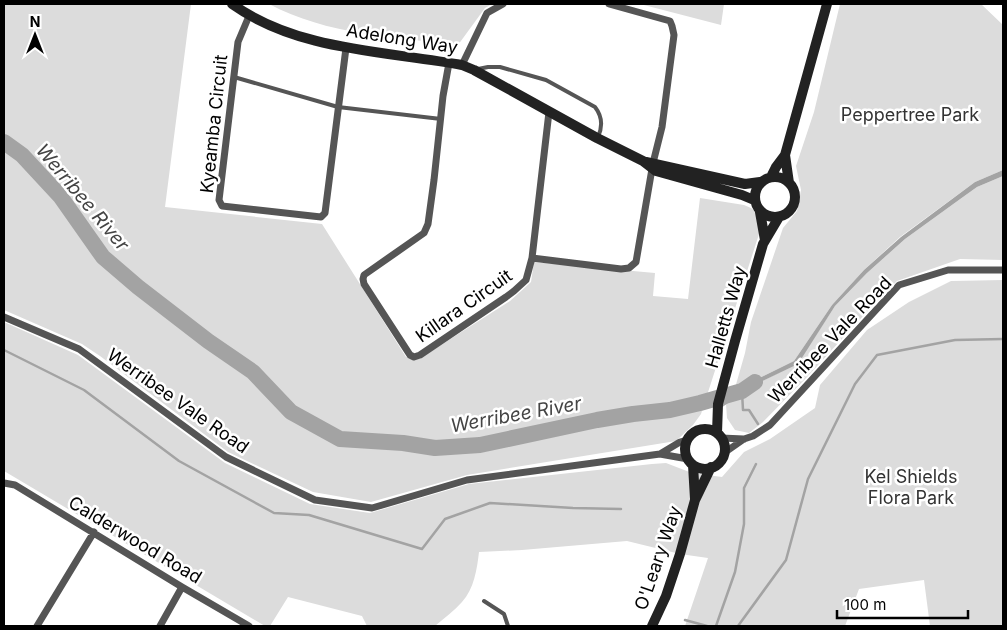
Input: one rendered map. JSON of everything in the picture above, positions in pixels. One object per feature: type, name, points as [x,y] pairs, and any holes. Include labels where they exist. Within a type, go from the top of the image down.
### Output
[{"type":"street","name":"Adelong Way","points":[[232,4],[249,16],[309,39],[346,48],[462,65],[597,138],[650,164],[746,184],[760,182]]},
{"type":"street","points":[[462,65],[488,13],[503,4]]},
{"type":"street","points":[[532,258],[621,269],[629,268],[636,262],[650,164],[662,127],[674,35],[670,21],[609,4]]},
{"type":"street","points":[[772,177],[776,167],[785,155],[827,4]]},
{"type":"street","name":"Kyeamba Circuit","points":[[249,16],[238,42],[219,200],[222,206],[321,218],[325,213],[346,48]]},
{"type":"street","name":"Killara Circuit","points":[[449,63],[428,224],[424,233],[364,275],[363,278],[364,284],[410,355],[414,357],[420,355],[506,297],[526,280],[532,258],[549,112]]},
{"type":"street","points":[[785,155],[789,183]]},
{"type":"street","name":"Adelong Way","points":[[650,164],[656,171],[754,200]]},
{"type":"street","points":[[760,212],[772,217],[779,217],[790,211],[795,200],[795,194],[789,183],[784,179],[772,177],[760,182],[756,188],[754,200],[760,212],[765,240]]},
{"type":"street","points":[[765,240],[779,217]]},
{"type":"street","name":"Halletts Way","points":[[700,430],[718,404],[765,240]]},
{"type":"street","name":"Werribee Vale Road","points":[[719,436],[744,438],[753,436],[770,425],[899,285],[948,270],[1003,270]]},
{"type":"street","name":"Werribee Vale Road","points":[[4,317],[79,349],[226,457],[315,500],[372,508],[468,480],[660,454],[687,440]]},
{"type":"street","name":"Halletts Way","points":[[718,404],[719,436]]},
{"type":"street","points":[[706,429],[719,436],[724,448],[724,453],[719,462],[711,467],[699,467],[691,462],[686,453],[685,446],[687,440],[694,432],[700,430],[706,429]]},
{"type":"street","name":"Werribee Vale Road","points":[[724,453],[744,438]]},
{"type":"street","name":"Werribee Vale Road","points":[[660,454],[691,462]]},
{"type":"street","name":"O'Leary Way","points":[[691,462],[695,500]]},
{"type":"street","name":"O'Leary Way","points":[[652,626],[669,587],[695,500],[711,467]]},
{"type":"street","name":"Calderwood Road","points":[[4,483],[15,485],[249,626]]},
{"type":"street","points":[[37,626],[94,532]]},
{"type":"street","points":[[160,626],[182,587]]},
{"type":"lane","points":[[474,70],[500,67],[546,80],[595,107],[601,121],[601,129],[597,138]]},
{"type":"lane","points":[[234,77],[338,107],[441,119]]},
{"type":"lane","points":[[484,601],[504,614],[508,626]]},
{"type":"green space","points":[[4,4],[191,4],[165,207],[322,224],[406,357],[419,359],[510,301],[531,282],[534,262],[655,273],[653,296],[688,299],[700,198],[744,205],[751,208],[759,214],[760,231],[701,414],[693,425],[676,441],[467,475],[371,502],[313,492],[228,452],[82,344],[4,310]]},
{"type":"green space","points":[[269,4],[492,4],[485,8],[458,45],[386,37],[338,28],[291,14]]},
{"type":"green space","points":[[640,4],[724,4],[721,25]]},
{"type":"green space","name":"Peppertree Park","points":[[840,4],[981,4],[1003,25],[1003,170],[975,182],[900,237],[864,270],[832,305],[794,361],[751,382],[733,395],[745,353],[751,322],[783,228],[797,211],[801,190],[796,166],[814,112]]},
{"type":"green space","points":[[1003,176],[1003,260],[960,259],[897,281],[763,422],[749,433],[735,430],[727,418],[726,404],[752,386],[797,364],[835,306],[867,273],[905,239],[977,187]]},
{"type":"green space","name":"Kel Shields Flora Park","points":[[1003,280],[1003,626],[930,626],[924,580],[859,589],[845,626],[685,626],[708,558],[680,554],[627,541],[479,552],[474,578],[466,597],[435,626],[367,626],[362,616],[288,597],[270,626],[265,626],[4,471],[4,322],[78,355],[225,463],[310,504],[370,513],[469,484],[652,464],[666,463],[692,473],[722,477],[744,452],[770,439],[815,408],[820,385],[867,330],[909,302],[951,281]]},
{"type":"shaded area","points":[[1003,170],[1003,176],[977,187],[905,239],[867,273],[835,306],[798,364],[752,386],[721,408],[720,404],[751,382],[794,361],[832,305],[864,270],[901,237],[975,182]]},
{"type":"waterway","name":"Werribee River","points":[[4,142],[22,155],[60,196],[103,257],[138,287],[208,341],[253,372],[291,412],[340,439],[403,443],[435,448],[480,445],[597,420],[670,410],[742,391],[755,382]]},
{"type":"waterway","points":[[738,626],[786,560],[808,479],[855,384],[877,355],[955,340],[1003,339]]},
{"type":"waterway","points":[[4,350],[84,390],[179,461],[274,513],[309,515],[422,549],[445,519],[490,503],[621,509]]},
{"type":"waterway","points":[[742,392],[743,410],[749,410],[758,424]]},
{"type":"waterway","points":[[716,626],[735,572],[744,524],[744,488],[756,464]]},
{"type":"waterway","points":[[685,620],[707,626]]}]
